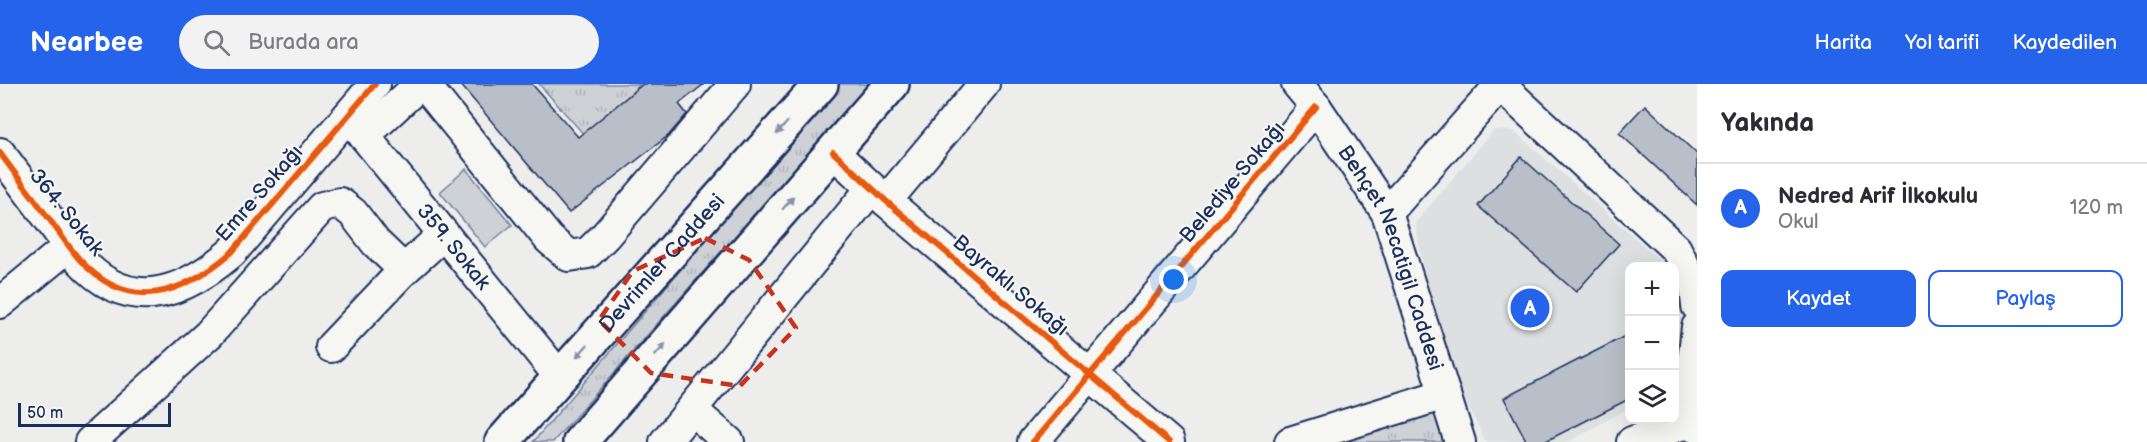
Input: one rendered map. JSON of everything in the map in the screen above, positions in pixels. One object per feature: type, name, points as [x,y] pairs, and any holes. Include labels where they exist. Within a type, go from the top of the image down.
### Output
[{"type":"main road","name":"Devrimler Caddesi","points":[[502,442],[821,84]]},
{"type":"main road","points":[[580,442],[892,84]]},
{"type":"street","name":"Emre Sokağı","points":[[147,294],[167,292],[188,284],[211,270],[232,252],[356,126],[375,84]]},
{"type":"street","points":[[356,126],[422,84],[549,239],[569,256],[588,253],[605,236],[735,84]]},
{"type":"street","points":[[665,442],[879,195],[984,84]]},
{"type":"street","name":"Behçet Necatigil Caddesi","points":[[1297,84],[1316,107],[1387,213],[1460,442]]},
{"type":"street","points":[[1387,213],[1501,84],[1676,249],[1695,287],[1697,306]]},
{"type":"street","name":"Belediye Sokağı","points":[[1033,442],[1316,107]]},
{"type":"street","name":"359. Sokak","points":[[356,126],[559,376]]},
{"type":"street","name":"Bayraklı Sokağı","points":[[833,152],[879,195],[1169,442]]},
{"type":"street","name":"364. Sokak","points":[[0,153],[80,260],[103,280],[129,292],[147,294]]},
{"type":"street","points":[[90,442],[209,334],[322,207],[340,203],[353,213],[376,243],[404,270]]},
{"type":"street","points":[[332,347],[404,270],[444,234]]},
{"type":"street","points":[[0,303],[69,246]]},
{"type":"street","points":[[1632,442],[1691,425],[1697,327]]},
{"type":"street","points":[[1290,442],[1445,394]]},
{"type":"street","points":[[692,410],[729,442]]},
{"type":"highlighted area","points":[[705,238],[749,260],[796,328],[740,386],[651,373],[599,320],[633,271]]},
{"type":"shaded area","points":[[1494,130],[1514,131],[1662,262],[1625,262],[1625,410],[1568,442],[1486,442],[1439,350],[1415,223]]},
{"type":"green space","points":[[539,84],[640,84],[587,138]]},
{"type":"green space","points":[[840,84],[869,84],[553,442],[533,442]]},
{"type":"green space","points":[[466,169],[512,225],[485,247],[440,192]]},
{"type":"green space","points":[[1436,412],[1446,442],[1334,442]]},
{"type":"building","points":[[460,84],[532,84],[578,137],[643,84],[704,84],[679,104],[687,114],[669,135],[569,213]]},
{"type":"building","points":[[1645,105],[1697,154],[1697,205],[1619,133]]},
{"type":"building","points":[[1521,157],[1619,244],[1576,292],[1478,206]]},
{"type":"building","points":[[1625,336],[1625,401],[1544,442],[1527,442],[1504,398]]},
{"type":"cycle path","points":[[0,153],[73,252],[99,277],[118,288],[137,293],[156,292],[195,279],[232,252],[375,84]]},
{"type":"cycle path","points":[[1033,442],[1316,107]]},
{"type":"cycle path","points":[[833,152],[886,201],[1169,442]]},
{"type":"place","name":"Nedred Arif İlkokulu","points":[[1530,308]]}]
